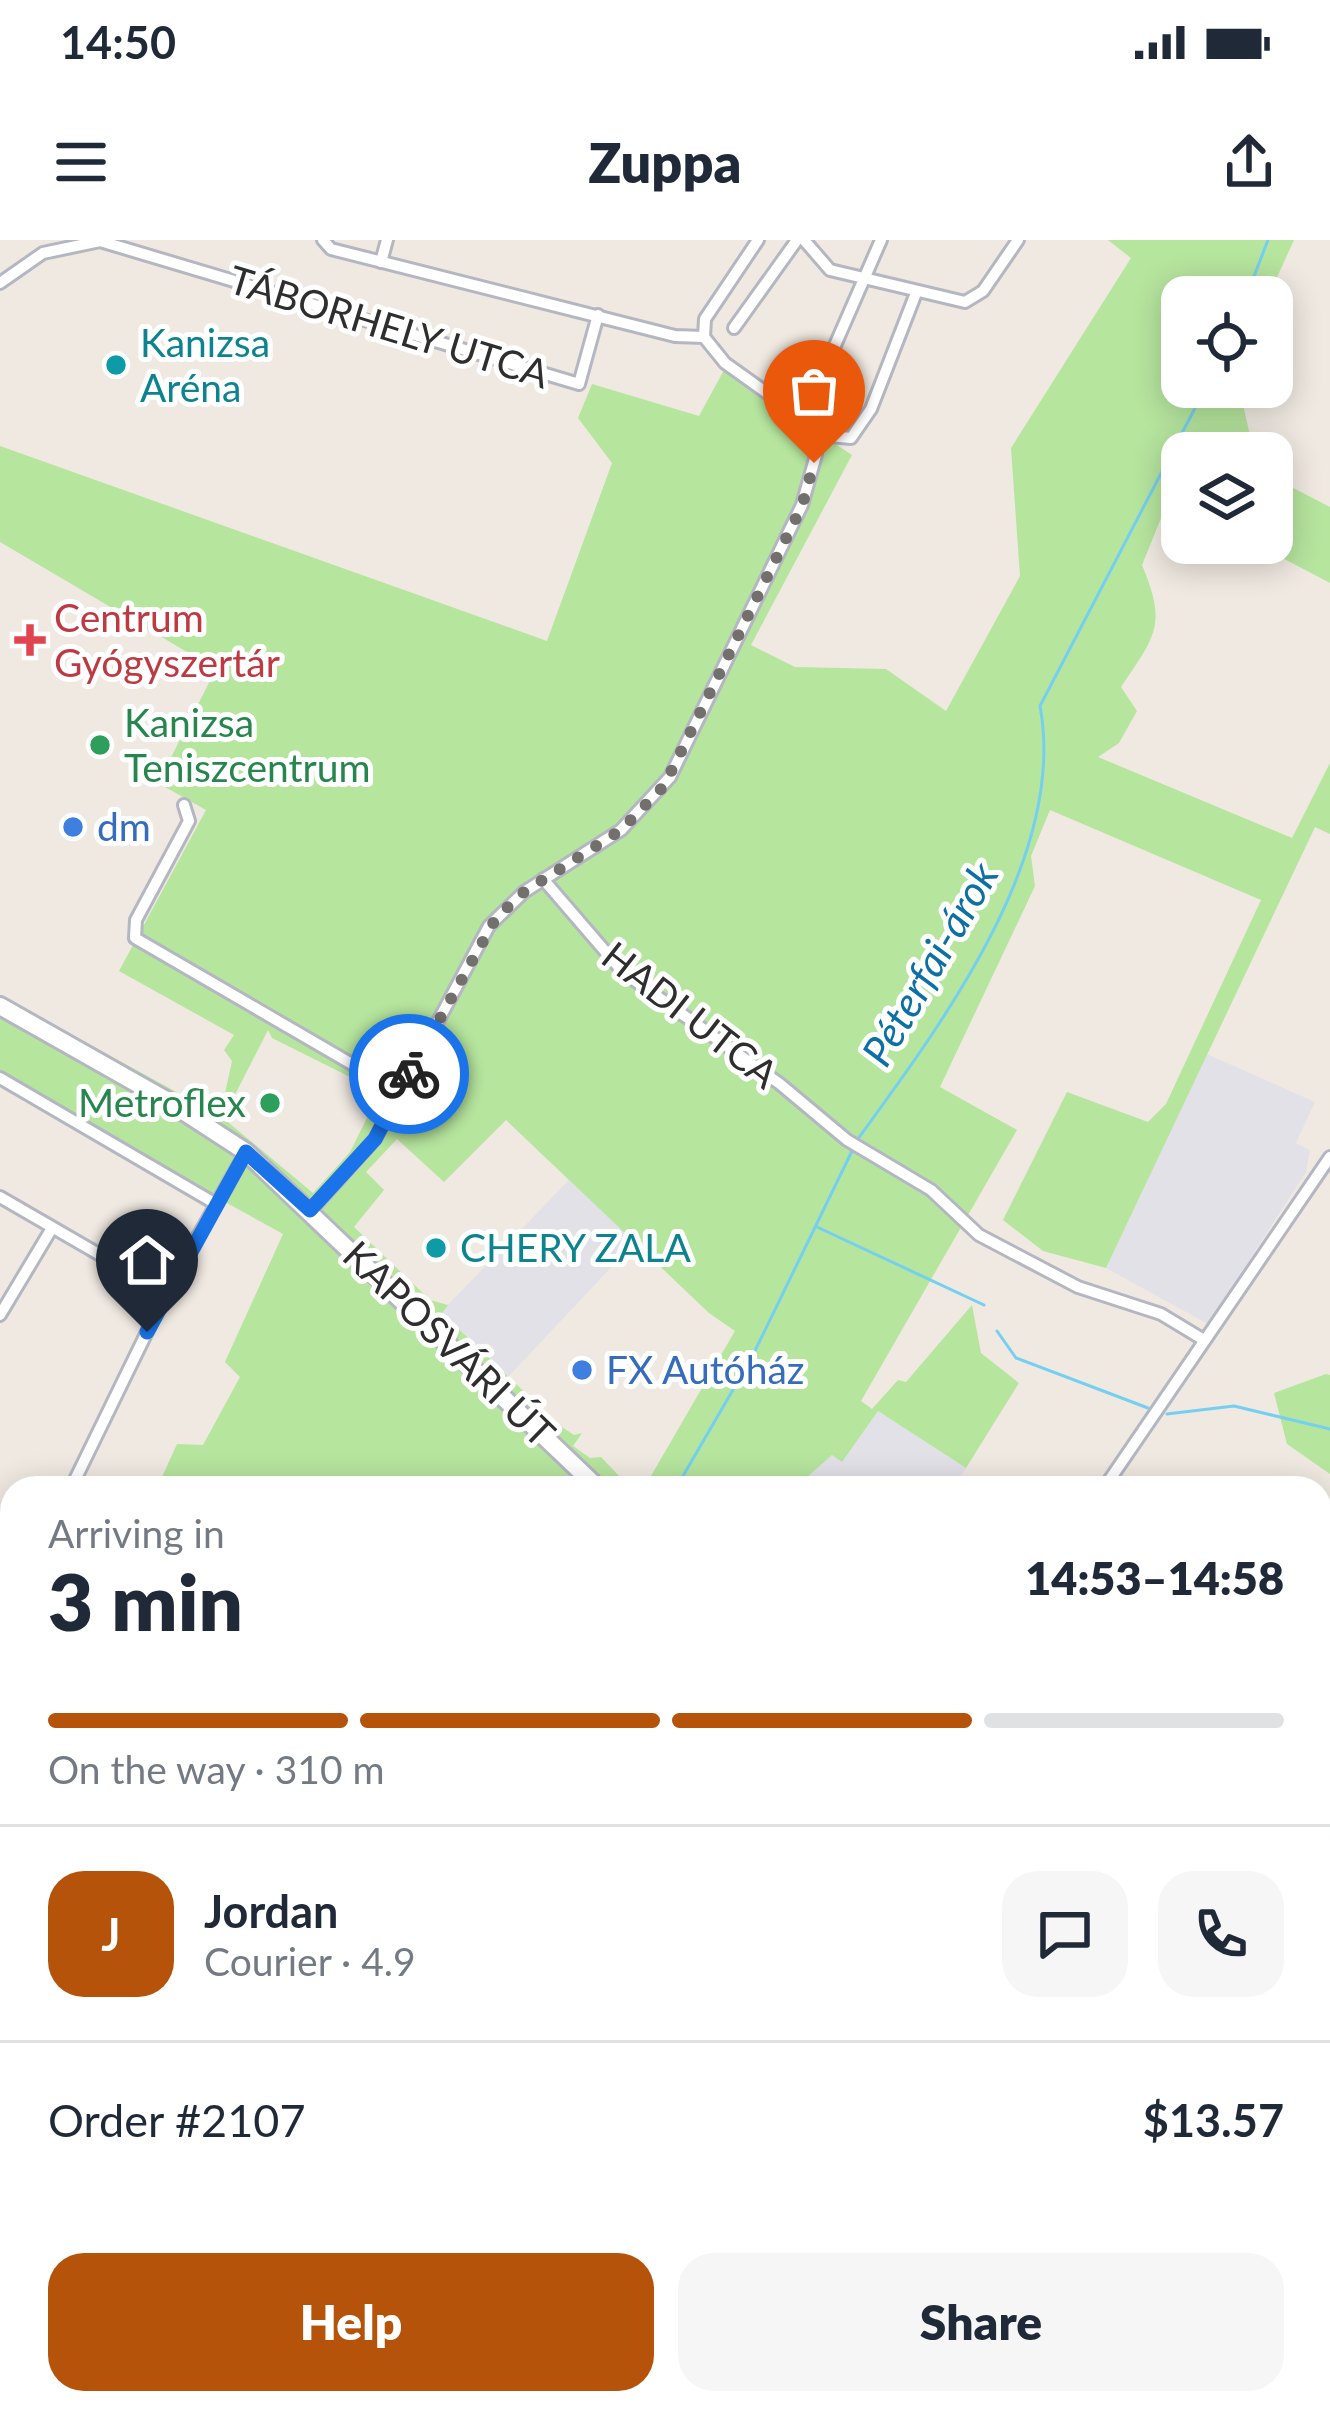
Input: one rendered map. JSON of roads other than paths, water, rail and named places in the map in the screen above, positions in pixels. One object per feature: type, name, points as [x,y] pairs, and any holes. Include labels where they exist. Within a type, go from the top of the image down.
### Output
[{"type":"main road","name":"KAPOSVÁRI ÚT","points":[[0,1006],[166,1100],[246,1152],[586,1476]]},
{"type":"street","points":[[323,240],[331,249],[381,262],[675,336],[704,337]]},
{"type":"street","points":[[381,262],[387,240]]},
{"type":"street","points":[[758,240],[705,319],[704,337],[725,363],[836,438],[859,432],[916,293]]},
{"type":"street","points":[[734,328],[801,240],[827,268],[916,293],[974,299],[1018,240]]},
{"type":"street","points":[[812,398],[881,240]]},
{"type":"street","name":"TÁBORHELY UTCA","points":[[0,283],[37,256],[74,243],[100,241],[579,384],[598,315]]},
{"type":"street","points":[[310,1210],[367,1150],[481,938],[514,899],[621,830],[670,777],[802,506],[812,476],[816,428]]},
{"type":"street","points":[[184,805],[189,821],[136,920],[135,938],[400,1092]]},
{"type":"street","name":"HADI UTCA","points":[[543,879],[616,966],[780,1084],[861,1150],[931,1190],[1000,1248],[1078,1287],[1161,1314],[1204,1340]]},
{"type":"street","points":[[0,1078],[216,1204]]},
{"type":"street","points":[[77,1476],[166,1293],[246,1152]]},
{"type":"street","points":[[1112,1476],[1330,1157]]},
{"type":"street","points":[[0,1197],[166,1293]]},
{"type":"street","points":[[0,1316],[52,1228]]},
{"type":"waterway","name":"Péterfai-árok","points":[[1254,276],[1268,240]]},
{"type":"waterway","name":"Péterfai-árok","points":[[857,1140],[959,992],[1017,879],[1035,821],[1044,763],[1040,706],[1195,408]]},
{"type":"waterway","name":"Péterfai-árok","points":[[683,1476],[752,1357],[853,1149]]},
{"type":"waterway","points":[[817,1227],[984,1305]]},
{"type":"waterway","points":[[997,1331],[1016,1358],[1148,1408]]},
{"type":"waterway","points":[[1167,1414],[1234,1406],[1330,1429]]},
{"type":"place","name":"Kanizsa Aréna","points":[[116,365]]},
{"type":"place","name":"Centrum Gyógyszertár","points":[[30,640]]},
{"type":"place","name":"Kanizsa Teniszcentrum","points":[[100,745]]},
{"type":"place","name":"dm","points":[[73,827]]},
{"type":"place","name":"Metroflex","points":[[270,1103]]},
{"type":"place","name":"CHERY ZALA","points":[[436,1248]]},
{"type":"place","name":"FX Autóház","points":[[582,1370]]}]
